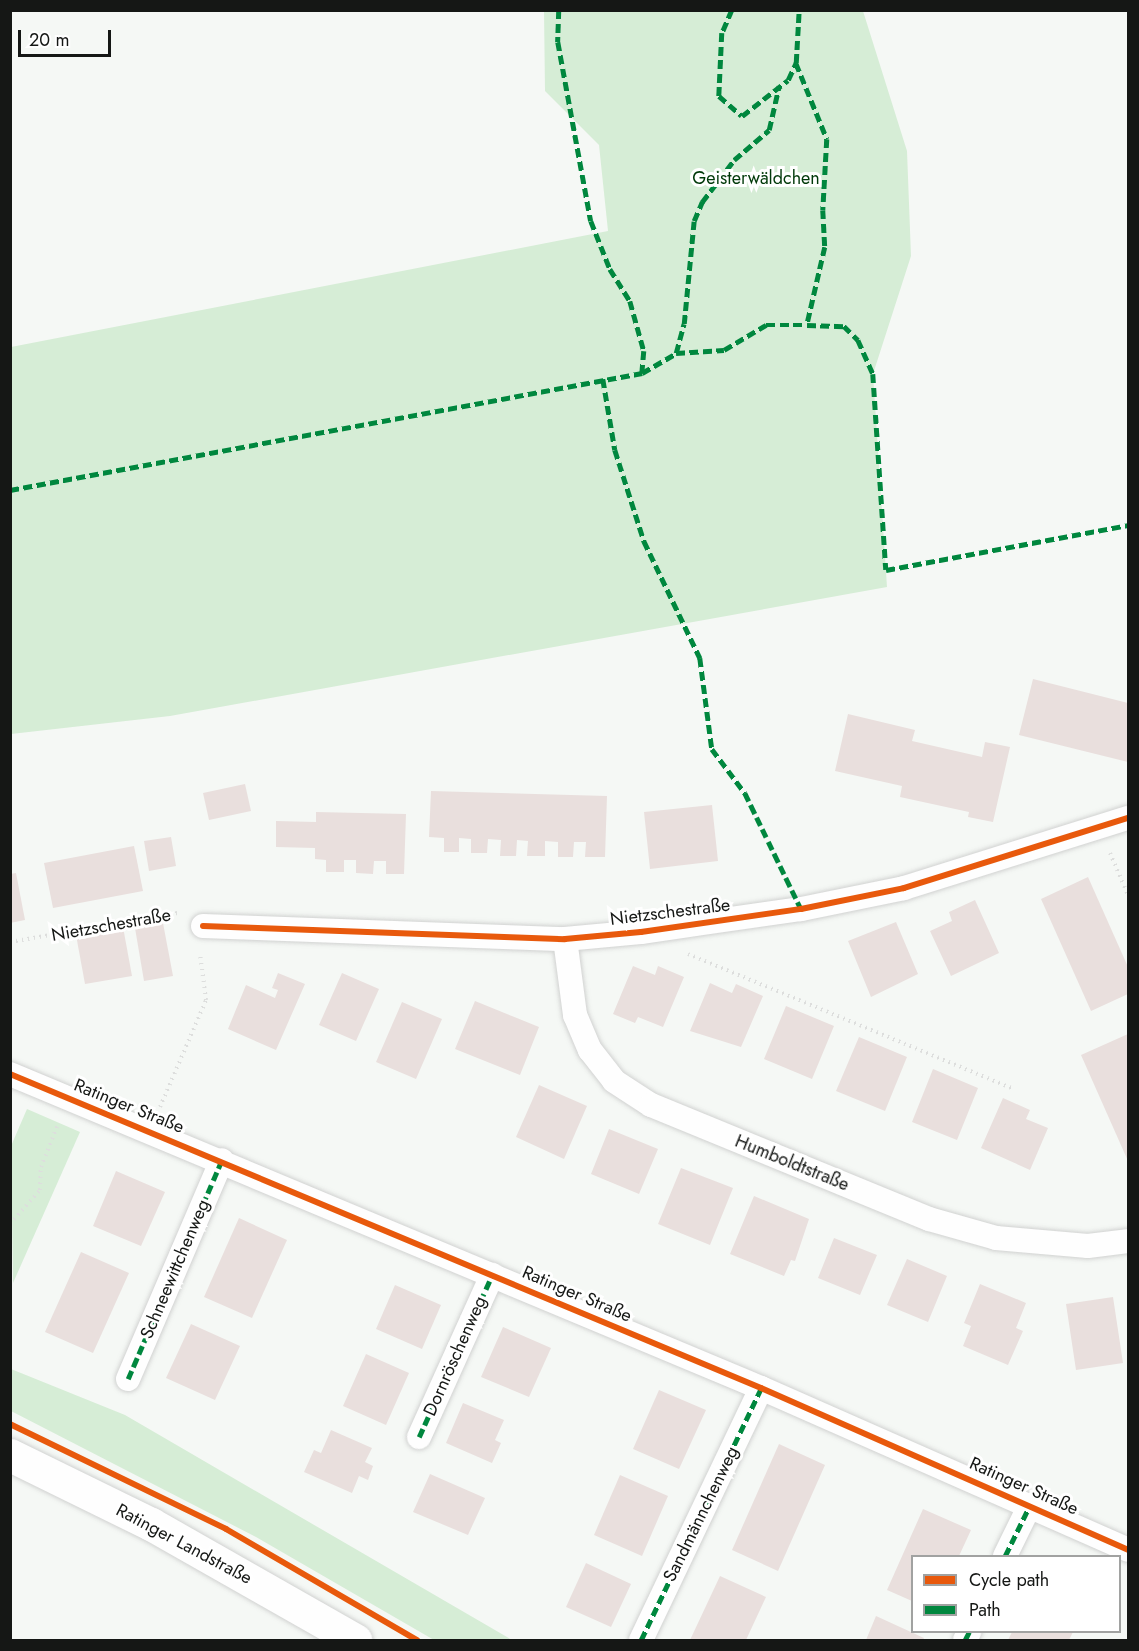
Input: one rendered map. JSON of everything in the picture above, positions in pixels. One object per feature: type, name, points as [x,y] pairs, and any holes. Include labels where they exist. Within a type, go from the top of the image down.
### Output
[{"type":"main road","name":"Ratinger Landstraße","points":[[10,1455],[151,1524],[355,1641]]},
{"type":"street","name":"Nietzschestraße","points":[[203,926],[565,939],[641,932],[801,909],[904,888],[1128,818]]},
{"type":"street","name":"Humboldtstraße","points":[[565,939],[575,1015],[590,1050],[614,1081],[651,1105],[929,1219],[996,1238],[1088,1246],[1128,1241]]},
{"type":"street","name":"Ratinger Straße","points":[[10,1074],[222,1160],[761,1388],[1128,1550]]},
{"type":"street","name":"Schneewittchenweg","points":[[128,1379],[222,1160]]},
{"type":"street","name":"Dornröschenweg","points":[[419,1437],[492,1275]]},
{"type":"street","name":"Sandmännchenweg","points":[[641,1641],[761,1388]]},
{"type":"street","points":[[1006,1555],[1030,1505]]},
{"type":"path","points":[[1099,828],[1128,895]]},
{"type":"path","points":[[150,1131],[206,1000],[199,960],[203,926]]},
{"type":"path","points":[[10,1224],[40,1190],[45,1157],[69,1099]]},
{"type":"green space","name":"Geisterwäldchen","points":[[544,11],[863,11],[907,151],[911,256],[873,374],[887,587],[170,716],[11,734],[11,347],[608,231],[599,145],[545,91]]},
{"type":"green space","points":[[27,1109],[80,1132],[13,1283],[11,1146]]},
{"type":"green space","points":[[11,1369],[125,1415],[512,1640],[434,1640],[256,1537],[11,1411]]},
{"type":"building","points":[[1033,679],[1128,703],[1128,762],[1019,735]]},
{"type":"building","points":[[848,714],[915,730],[912,741],[982,757],[985,742],[1010,747],[993,822],[968,817],[969,812],[900,797],[902,786],[835,771]]},
{"type":"building","points":[[245,784],[251,811],[209,820],[203,793]]},
{"type":"building","points":[[431,791],[607,796],[605,857],[585,857],[586,842],[574,842],[573,857],[558,857],[558,842],[545,841],[545,856],[527,856],[528,841],[517,840],[516,856],[500,856],[501,840],[488,839],[487,853],[471,853],[471,839],[459,838],[459,852],[444,852],[444,838],[429,837]]},
{"type":"building","points":[[712,805],[718,861],[650,869],[644,812]]},
{"type":"building","points":[[316,812],[406,814],[404,874],[386,874],[386,861],[374,861],[373,874],[356,873],[356,860],[344,860],[344,872],[326,872],[326,860],[315,859],[315,848],[276,847],[276,821],[316,822]]},
{"type":"building","points":[[171,837],[176,866],[149,871],[144,841]]},
{"type":"building","points":[[134,846],[143,891],[53,908],[44,863]]},
{"type":"building","points":[[16,873],[25,920],[10,923],[10,874]]},
{"type":"building","points":[[1088,877],[1128,967],[1128,994],[1091,1011],[1041,899]]},
{"type":"building","points":[[975,900],[999,953],[951,976],[930,931],[952,921],[949,912]]},
{"type":"building","points":[[896,922],[918,974],[871,997],[848,941]]},
{"type":"building","points":[[163,923],[173,976],[144,981],[135,928]]},
{"type":"building","points":[[123,927],[132,976],[85,984],[76,935]]},
{"type":"building","points":[[633,966],[655,975],[658,966],[684,977],[663,1027],[638,1017],[635,1023],[613,1014]]},
{"type":"building","points":[[278,973],[305,984],[276,1050],[228,1029],[246,985],[275,998],[278,990],[272,988]]},
{"type":"building","points":[[342,973],[379,989],[356,1041],[319,1025]]},
{"type":"building","points":[[710,983],[732,993],[736,984],[763,996],[741,1047],[690,1031]]},
{"type":"building","points":[[475,1001],[539,1027],[520,1075],[455,1049]]},
{"type":"building","points":[[402,1002],[442,1019],[416,1079],[376,1062]]},
{"type":"building","points":[[786,1006],[834,1026],[812,1079],[764,1059]]},
{"type":"building","points":[[1128,1034],[1128,1161],[1081,1055]]},
{"type":"building","points":[[859,1037],[907,1057],[885,1111],[836,1091]]},
{"type":"building","points":[[933,1069],[978,1088],[957,1140],[912,1122]]},
{"type":"building","points":[[539,1085],[587,1106],[564,1159],[516,1137]]},
{"type":"building","points":[[1003,1098],[1030,1110],[1026,1119],[1048,1128],[1030,1170],[981,1148]]},
{"type":"building","points":[[609,1129],[658,1149],[639,1194],[591,1174]]},
{"type":"building","points":[[681,1168],[733,1188],[710,1245],[658,1224]]},
{"type":"building","points":[[116,1171],[165,1192],[141,1246],[93,1226]]},
{"type":"building","points":[[754,1196],[809,1219],[795,1261],[791,1260],[784,1276],[730,1254]]},
{"type":"building","points":[[239,1218],[287,1240],[252,1318],[204,1297]]},
{"type":"building","points":[[834,1238],[877,1255],[860,1295],[818,1278]]},
{"type":"building","points":[[81,1252],[129,1273],[93,1353],[45,1332]]},
{"type":"building","points":[[907,1259],[947,1276],[928,1322],[887,1305]]},
{"type":"building","points":[[980,1284],[1026,1303],[1016,1328],[1023,1331],[1008,1365],[963,1346],[971,1326],[964,1323]]},
{"type":"building","points":[[395,1285],[441,1305],[422,1349],[376,1329]]},
{"type":"building","points":[[1113,1297],[1123,1363],[1076,1370],[1066,1304]]},
{"type":"building","points":[[191,1324],[240,1346],[215,1400],[166,1378]]},
{"type":"building","points":[[503,1327],[551,1348],[529,1397],[481,1377]]},
{"type":"building","points":[[366,1354],[409,1373],[386,1425],[343,1406]]},
{"type":"building","points":[[659,1390],[706,1410],[679,1469],[633,1449]]},
{"type":"building","points":[[463,1403],[504,1420],[495,1440],[501,1443],[492,1463],[446,1443]]},
{"type":"building","points":[[331,1430],[372,1448],[365,1462],[373,1466],[368,1480],[359,1476],[352,1493],[304,1472],[314,1450],[321,1453]]},
{"type":"building","points":[[779,1444],[825,1465],[778,1571],[732,1550]]},
{"type":"building","points":[[430,1474],[485,1498],[468,1535],[413,1512]]},
{"type":"building","points":[[620,1475],[668,1496],[642,1556],[594,1535]]},
{"type":"building","points":[[923,1509],[971,1530],[959,1555],[911,1555],[911,1601],[887,1590]]},
{"type":"building","points":[[586,1563],[631,1584],[611,1627],[566,1607]]},
{"type":"building","points":[[720,1576],[766,1597],[746,1640],[690,1640]]},
{"type":"building","points":[[876,1616],[924,1638],[923,1640],[866,1640]]},
{"type":"building","points":[[1012,1633],[1072,1633],[1069,1640],[1008,1640]]},
{"type":"marked path","points":[[559,10],[558,42],[591,221],[610,269],[630,301],[644,351],[642,373]]},
{"type":"marked path","points":[[732,10],[722,33],[719,96],[742,116],[788,80],[796,63],[827,139],[823,210],[825,247],[807,325],[844,326],[858,340],[873,374],[886,570],[1128,525]]},
{"type":"marked path","points":[[796,63],[799,10]]},
{"type":"marked path","points":[[676,353],[684,324],[694,221],[702,202],[734,160],[769,130],[779,86]]},
{"type":"marked path","points":[[10,490],[642,373],[676,353],[724,350],[766,325],[807,325]]},
{"type":"marked path","points":[[603,379],[615,450],[644,541],[700,658],[712,749],[745,793],[801,909]]},
{"type":"marked path","points":[[128,1379],[222,1160]]},
{"type":"marked path","points":[[419,1437],[492,1275]]},
{"type":"marked path","points":[[641,1640],[761,1388]]},
{"type":"marked path","points":[[1005,1555],[1030,1505]]},
{"type":"marked path","points":[[965,1640],[968,1633]]},
{"type":"cycle path","points":[[203,926],[565,939],[641,932],[801,909],[904,888],[1128,818]]},
{"type":"cycle path","points":[[10,1074],[761,1388],[1128,1550]]},
{"type":"cycle path","points":[[10,1424],[226,1529],[417,1640]]}]
